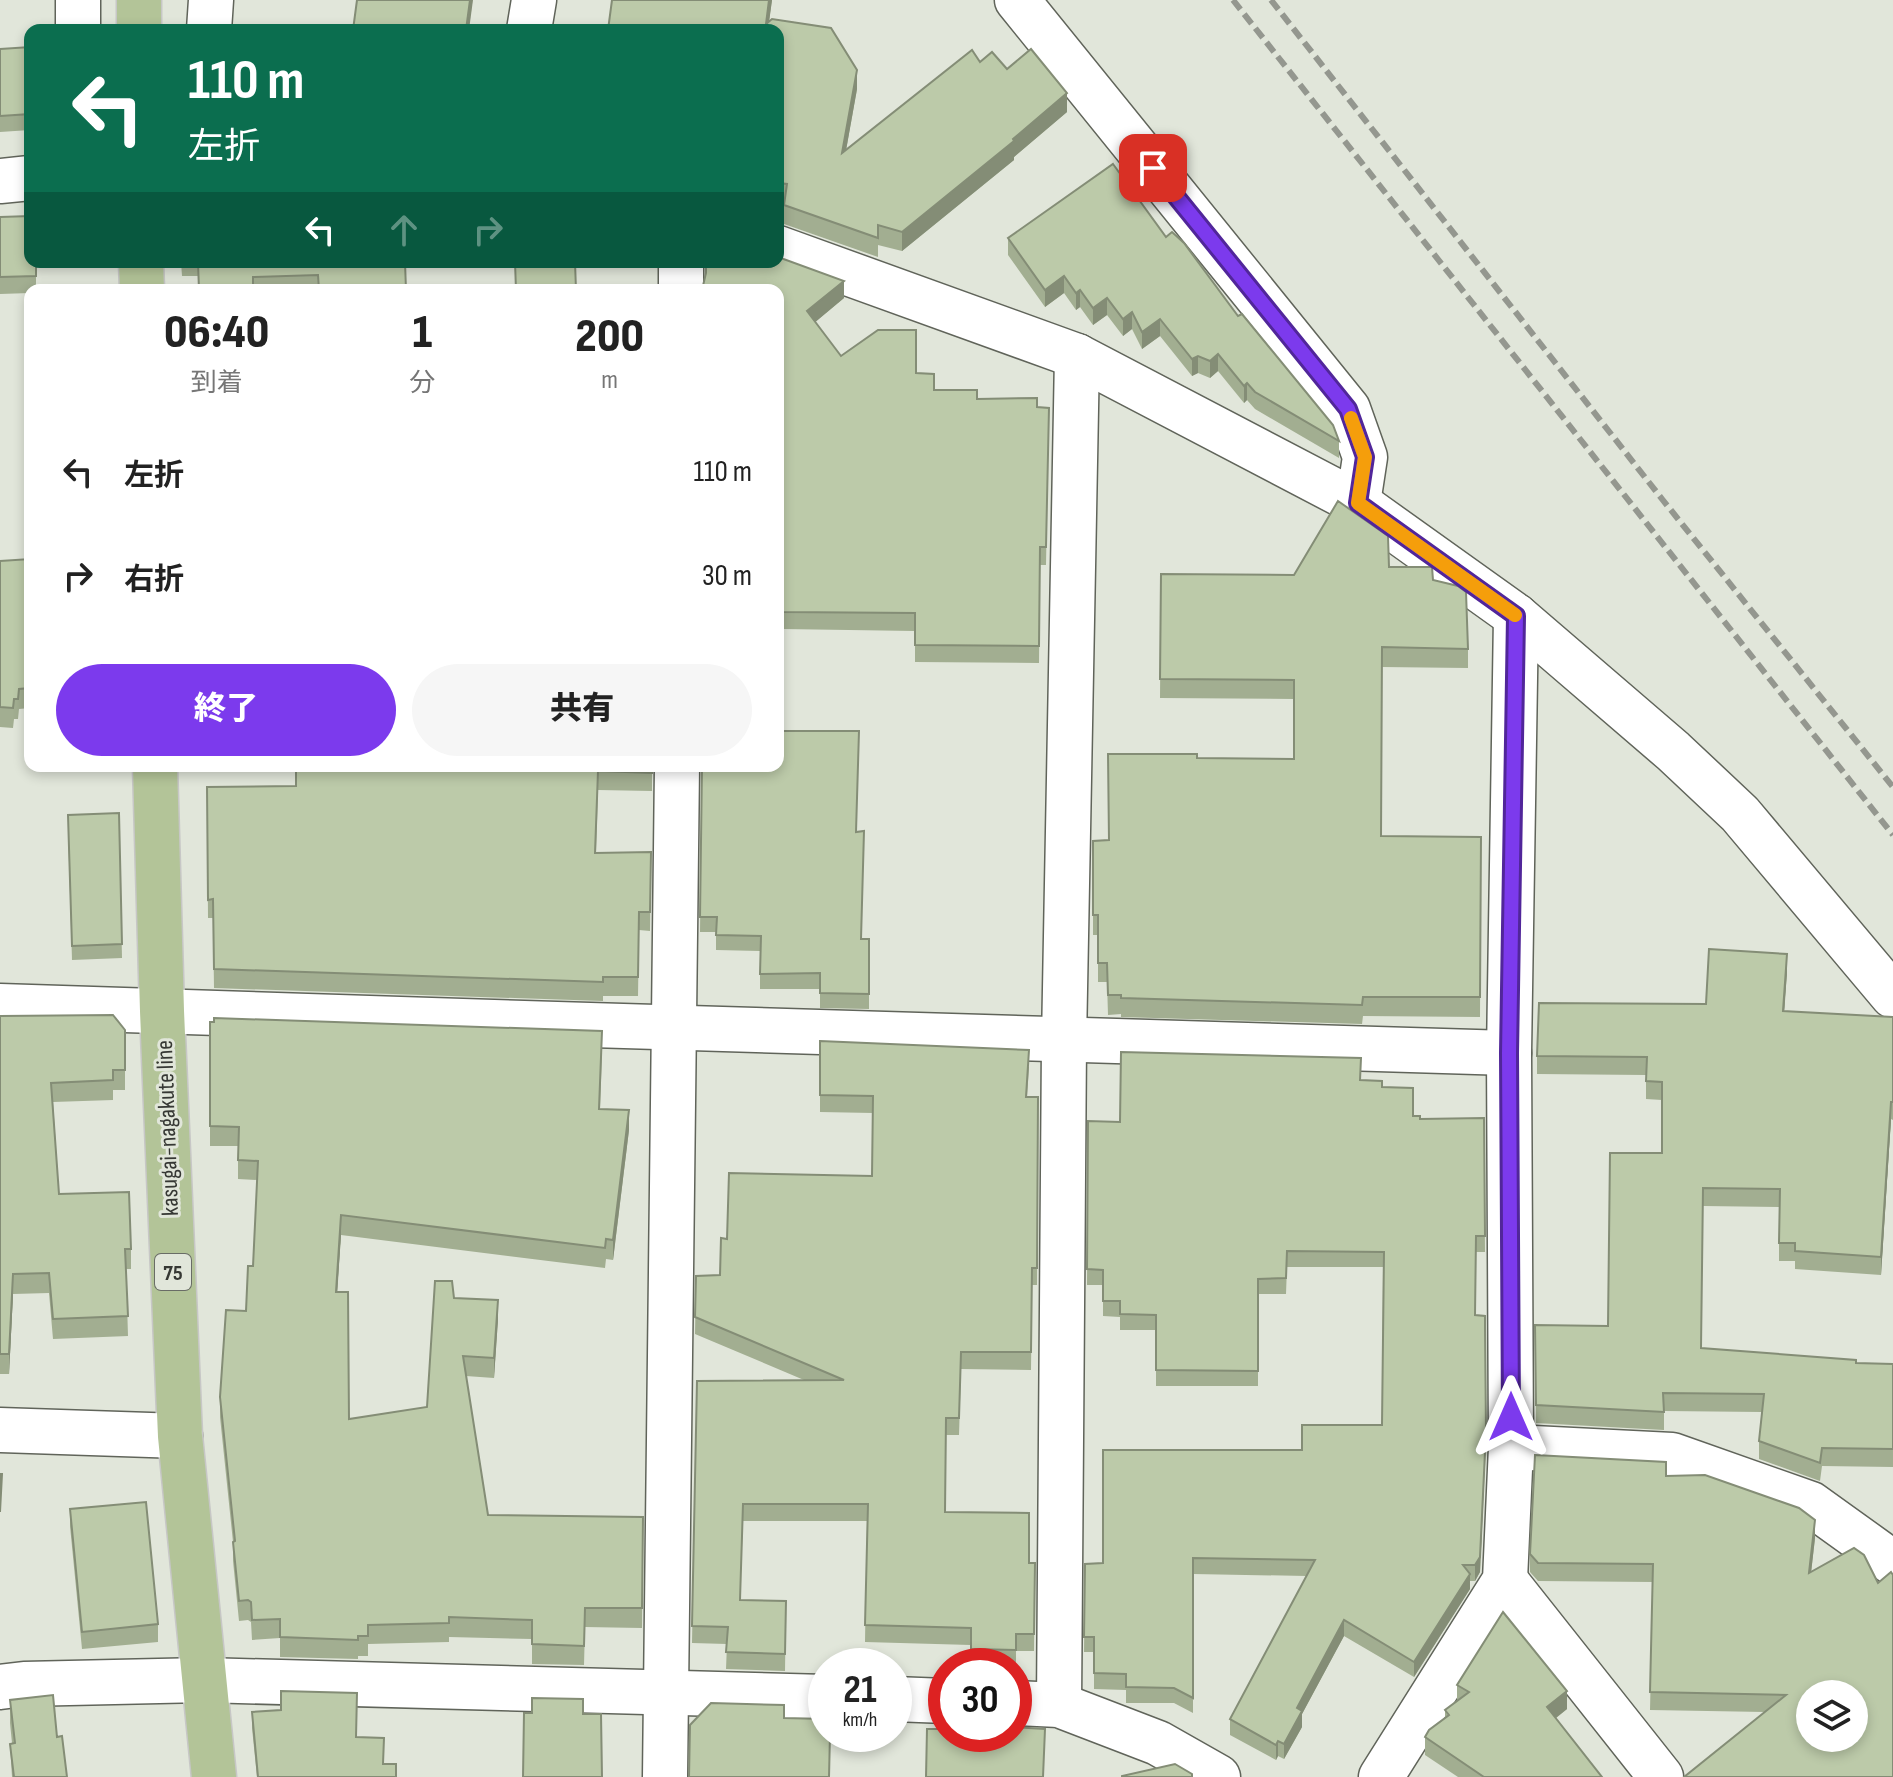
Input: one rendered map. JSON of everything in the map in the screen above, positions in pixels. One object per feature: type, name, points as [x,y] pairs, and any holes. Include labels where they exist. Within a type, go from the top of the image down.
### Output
[{"type":"main road","points":[[139,0],[139,24]]},
{"type":"main road","name":"kasugai-nagakute line","points":[[155,772],[180,1436],[214,1777]]},
{"type":"street","points":[[78,0],[78,24]]},
{"type":"street","points":[[209,24],[211,0]]},
{"type":"street","points":[[530,24],[534,0]]},
{"type":"street","points":[[1017,0],[1348,409],[1365,457],[1358,503]]},
{"type":"street","points":[[0,181],[24,179]]},
{"type":"street","points":[[784,250],[1077,356],[1358,503],[1516,616],[1740,814],[1893,996]]},
{"type":"street","points":[[1059,1705],[1064,1042],[1077,356]]},
{"type":"street","points":[[1381,1777],[1505,1580],[1511,1447],[1509,1053],[1516,616]]},
{"type":"street","points":[[665,1777],[677,772]]},
{"type":"street","points":[[0,1006],[1064,1042],[1509,1053]]},
{"type":"street","points":[[0,1430],[180,1436]]},
{"type":"street","points":[[1511,1447],[1672,1455],[1811,1504],[1893,1563]]},
{"type":"street","points":[[1505,1580],[1661,1777]]},
{"type":"street","points":[[0,1687],[204,1680],[808,1696]]},
{"type":"street","points":[[1032,1704],[1059,1705],[1158,1743],[1218,1777]]},
{"type":"building","points":[[357,0],[470,0],[467,24],[354,24]]},
{"type":"building","points":[[612,0],[769,0],[766,24],[609,24]]},
{"type":"building","points":[[772,19],[831,28],[857,70],[842,153],[972,50],[980,62],[992,52],[1007,69],[1031,49],[1067,93],[1014,141],[902,232],[878,225],[878,238],[784,205],[787,184],[784,184],[784,24],[766,24]]},
{"type":"building","points":[[24,47],[24,114],[0,116],[0,49]]},
{"type":"building","points":[[1113,164],[1166,237],[1172,232],[1184,243],[1238,316],[1242,314],[1333,425],[1339,441],[1255,392],[1247,383],[1244,386],[1218,354],[1210,361],[1198,356],[1192,359],[1160,319],[1142,332],[1132,312],[1123,319],[1107,298],[1093,308],[1080,290],[1076,293],[1064,276],[1045,290],[1008,238]]},
{"type":"building","points":[[24,216],[24,268],[36,268],[36,276],[0,277],[0,217]]},
{"type":"building","points":[[784,259],[844,281],[807,311],[841,356],[878,330],[916,330],[916,373],[934,374],[934,390],[977,390],[977,399],[1037,398],[1037,407],[1049,408],[1046,547],[1040,547],[1039,646],[915,645],[915,613],[784,612],[784,284],[703,284],[706,268],[784,268]]},
{"type":"building","points":[[198,268],[405,268],[406,284],[319,284],[318,275],[253,277],[253,284],[199,284]]},
{"type":"building","points":[[515,268],[575,268],[576,284],[516,284]]},
{"type":"building","points":[[1338,501],[1388,536],[1389,567],[1432,567],[1433,580],[1458,586],[1466,592],[1468,649],[1382,647],[1381,836],[1481,837],[1480,997],[1363,997],[1362,1005],[1121,998],[1121,995],[1108,995],[1107,963],[1098,963],[1098,915],[1093,915],[1093,841],[1109,840],[1108,754],[1294,759],[1294,680],[1160,679],[1161,574],[1294,575]]},
{"type":"building","points":[[24,559],[24,689],[19,689],[13,708],[0,707],[0,561]]},
{"type":"building","points":[[784,731],[859,731],[856,832],[864,831],[861,939],[869,939],[869,994],[820,993],[820,973],[760,974],[761,936],[716,935],[717,917],[700,917],[702,772],[784,772]]},
{"type":"building","points":[[296,772],[598,772],[595,853],[651,852],[650,912],[639,912],[638,977],[603,977],[603,982],[214,969],[213,899],[208,900],[207,787],[296,786]]},
{"type":"building","points":[[119,813],[122,944],[72,946],[68,815]]},
{"type":"building","points":[[1709,949],[1787,954],[1783,1011],[1893,1017],[1893,1102],[1881,1257],[1795,1251],[1795,1243],[1779,1243],[1780,1189],[1703,1188],[1701,1348],[1893,1364],[1893,1449],[1822,1448],[1820,1463],[1759,1441],[1764,1394],[1663,1393],[1664,1412],[1536,1405],[1535,1325],[1608,1326],[1610,1153],[1662,1153],[1662,1082],[1646,1081],[1647,1057],[1537,1056],[1539,1003],[1706,1004]]},
{"type":"building","points":[[113,1015],[125,1030],[125,1070],[113,1070],[113,1080],[51,1083],[59,1194],[129,1192],[131,1249],[125,1249],[128,1316],[53,1319],[49,1273],[13,1274],[9,1354],[0,1354],[0,1016]]},
{"type":"building","points":[[214,1018],[602,1031],[599,1109],[629,1110],[613,1240],[606,1239],[605,1248],[341,1215],[336,1292],[348,1292],[349,1419],[427,1407],[435,1281],[452,1281],[454,1298],[498,1300],[494,1358],[463,1356],[488,1515],[643,1517],[642,1608],[585,1608],[584,1646],[532,1644],[532,1620],[449,1617],[449,1623],[368,1625],[368,1636],[358,1636],[358,1640],[280,1637],[280,1619],[252,1620],[251,1602],[239,1601],[220,1397],[226,1310],[246,1311],[248,1266],[253,1266],[258,1161],[238,1160],[239,1127],[210,1126],[210,1022],[214,1022]]},
{"type":"building","points":[[820,1041],[1029,1050],[1026,1097],[1038,1097],[1037,1268],[1032,1268],[1031,1352],[961,1352],[959,1418],[946,1418],[945,1512],[1029,1513],[1029,1563],[1035,1563],[1034,1634],[1016,1634],[1016,1648],[971,1648],[971,1628],[865,1625],[868,1504],[743,1504],[740,1600],[786,1601],[785,1654],[726,1652],[728,1627],[692,1626],[697,1381],[844,1380],[695,1317],[696,1276],[720,1275],[721,1238],[727,1239],[729,1173],[872,1176],[873,1096],[820,1095]]},
{"type":"building","points":[[1121,1052],[1361,1058],[1360,1080],[1382,1081],[1382,1087],[1413,1088],[1413,1116],[1420,1116],[1420,1119],[1484,1118],[1485,1236],[1476,1236],[1475,1315],[1485,1316],[1486,1431],[1480,1557],[1475,1565],[1463,1565],[1470,1574],[1414,1662],[1344,1620],[1297,1708],[1302,1711],[1284,1744],[1278,1741],[1276,1745],[1230,1719],[1315,1560],[1193,1558],[1193,1698],[1174,1688],[1126,1687],[1126,1674],[1094,1673],[1094,1637],[1084,1637],[1085,1564],[1103,1563],[1103,1450],[1302,1450],[1302,1425],[1382,1425],[1384,1252],[1287,1251],[1286,1278],[1258,1279],[1258,1371],[1156,1370],[1156,1315],[1120,1314],[1120,1301],[1103,1301],[1103,1270],[1087,1269],[1088,1121],[1120,1122]]},
{"type":"building","points":[[1535,1455],[1666,1462],[1666,1476],[1705,1475],[1799,1508],[1815,1520],[1809,1573],[1854,1548],[1864,1555],[1878,1583],[1891,1572],[1893,1575],[1893,1777],[1684,1777],[1786,1695],[1650,1692],[1653,1564],[1538,1563],[1530,1554]]},
{"type":"building","points":[[146,1502],[158,1624],[82,1632],[70,1509]]},
{"type":"building","points":[[1503,1612],[1567,1691],[1547,1707],[1602,1777],[1484,1777],[1425,1737],[1429,1730],[1449,1715],[1445,1710],[1469,1692],[1457,1685]]},
{"type":"building","points":[[281,1691],[357,1693],[356,1737],[384,1738],[383,1764],[396,1764],[396,1777],[258,1777],[252,1712],[281,1710]]},
{"type":"building","points":[[53,1695],[57,1737],[62,1736],[67,1777],[14,1777],[10,1744],[15,1743],[10,1700]]},
{"type":"building","points":[[532,1698],[583,1699],[583,1714],[601,1714],[602,1777],[523,1777],[524,1713],[532,1713]]},
{"type":"building","points":[[711,1703],[784,1705],[784,1718],[808,1719],[808,1752],[830,1752],[829,1777],[689,1777],[690,1725]]},
{"type":"building","points":[[1032,1728],[1045,1729],[1043,1777],[926,1777],[927,1729],[928,1752],[1032,1752]]},
{"type":"building","points":[[1175,1764],[1192,1777],[1122,1777],[1122,1776]]},
{"type":"railway","points":[[1233,0],[1893,835]]},
{"type":"railway","points":[[1271,0],[1662,499],[1893,787]]},
{"type":"slow traffic","points":[[1351,418],[1365,457],[1358,503],[1515,615]]},
{"type":"route","points":[[1153,168],[1348,409],[1365,457],[1358,503],[1516,616],[1509,1053],[1511,1417]]}]
